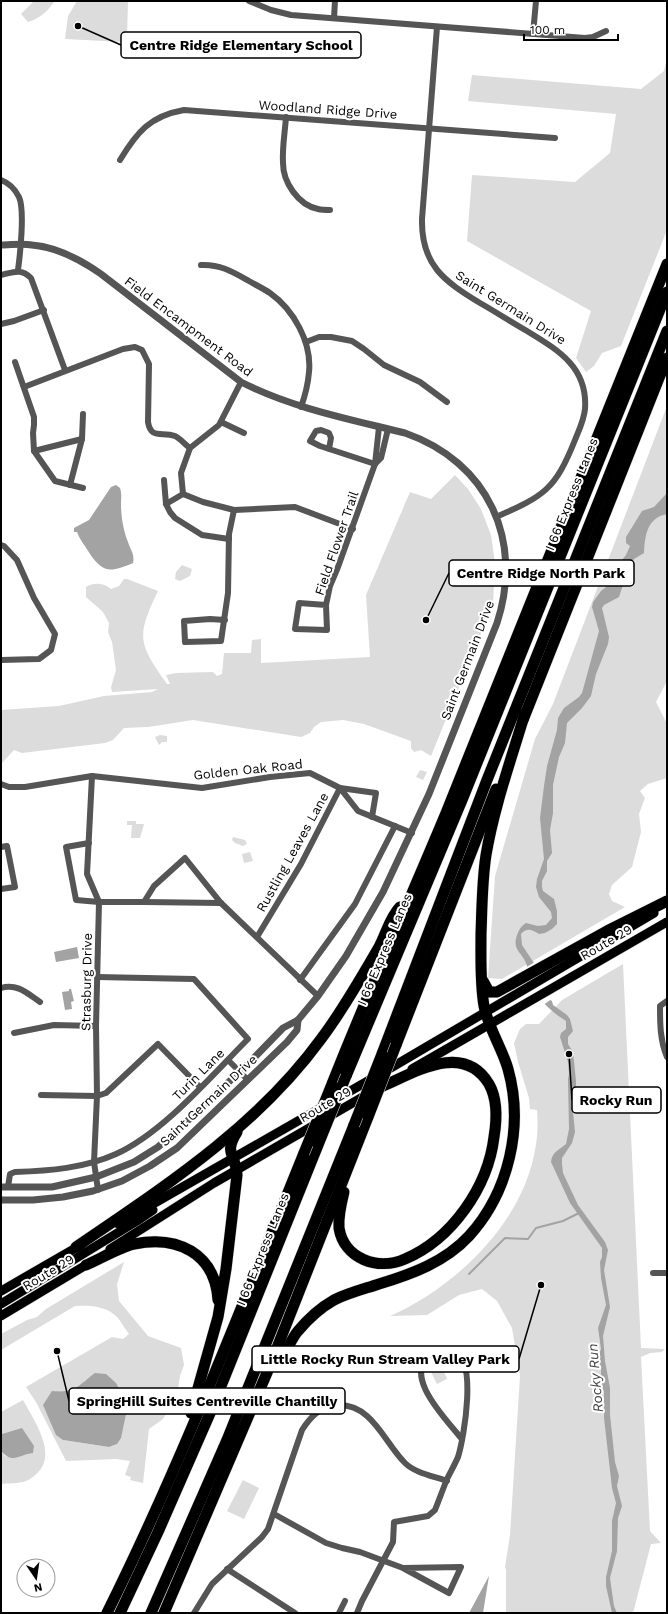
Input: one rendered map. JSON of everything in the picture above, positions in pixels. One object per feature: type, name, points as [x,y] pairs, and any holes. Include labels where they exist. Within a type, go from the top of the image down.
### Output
[{"type":"highway","points":[[107,1613],[174,1468],[365,1002],[413,892],[667,264]]},
{"type":"highway","name":"I 66 Express Lanes","points":[[120,1613],[158,1532],[214,1404],[373,1008],[462,800],[667,292]]},
{"type":"highway","points":[[151,1613],[227,1440],[354,1125],[490,774],[667,331]]},
{"type":"highway","points":[[164,1613],[269,1368],[525,713],[667,358]]},
{"type":"highway","points":[[269,1368],[282,1357],[298,1331],[311,1316],[334,1300],[419,1271],[435,1263],[458,1246],[484,1217],[497,1194],[506,1171],[513,1133],[513,1097],[508,1068],[485,1011],[482,980],[482,898],[486,854],[495,813],[525,713]]},
{"type":"highway","points":[[76,1247],[163,1188],[240,1126],[277,1090],[320,1040],[340,1012],[380,946],[397,909],[413,892]]},
{"type":"highway","points":[[482,980],[488,990],[494,993],[520,985],[557,964],[607,931],[667,901]]},
{"type":"highway","points":[[357,1144],[341,1204],[340,1228],[344,1242],[350,1250],[360,1258],[372,1263],[387,1264],[399,1261],[410,1257],[429,1245],[456,1220],[473,1196],[484,1176],[493,1146],[496,1114],[494,1096],[482,1075],[464,1064],[445,1062],[433,1064],[381,1087]]},
{"type":"highway","points":[[174,1468],[204,1370],[218,1317],[226,1269],[237,1170],[232,1159],[230,1145],[240,1126]]},
{"type":"highway","points":[[86,1265],[132,1244],[162,1242],[175,1243],[195,1253],[208,1267],[217,1290],[218,1317]]},
{"type":"main road","name":"Route 29","points":[[557,964],[667,906]]},
{"type":"main road","name":"Route 29","points":[[1,1316],[86,1265],[237,1170],[667,922]]},
{"type":"main road","name":"Route 29","points":[[1,1291],[394,1066],[485,1011],[520,985]]},
{"type":"main road","points":[[1,1304],[137,1221],[182,1187]]},
{"type":"street","points":[[249,1],[282,13],[437,27],[585,38],[593,37],[606,31]]},
{"type":"street","points":[[334,18],[335,1]]},
{"type":"street","points":[[533,34],[536,1]]},
{"type":"street","name":"Saint Germain Drive","points":[[4,1187],[52,1187],[96,1177],[134,1162],[158,1147],[240,1072],[283,1028],[298,1020],[318,996],[364,927],[412,833],[429,794],[502,608],[506,586],[506,564],[502,536],[496,517],[535,499],[547,489],[558,476],[567,461],[582,424],[585,408],[584,393],[577,372],[562,354],[456,288],[443,278],[432,264],[425,245],[422,226],[437,27]]},
{"type":"street","name":"Woodland Ridge Drive","points":[[120,160],[131,142],[142,129],[157,118],[174,112],[193,109],[555,138]]},
{"type":"street","points":[[286,117],[283,163],[288,184],[297,196],[309,206],[317,209],[330,210]]},
{"type":"street","points":[[1,180],[13,188],[20,198],[21,244],[18,270]]},
{"type":"street","name":"Field Encampment Road","points":[[1,245],[38,245],[78,260],[92,268],[241,382],[301,408],[388,429],[419,438],[435,446],[464,468],[480,488],[496,517]]},
{"type":"street","points":[[201,265],[212,264],[225,268],[270,293],[282,303],[292,315],[306,342],[310,370],[301,408]]},
{"type":"street","points":[[1,275],[18,270],[32,278],[65,370]]},
{"type":"street","points":[[1,324],[14,322],[44,310]]},
{"type":"street","points":[[306,342],[319,337],[331,336],[352,341],[384,365],[420,382],[447,402]]},
{"type":"street","points":[[24,387],[123,349],[135,347],[142,350],[149,364],[149,429],[153,433],[176,436],[190,448]]},
{"type":"street","points":[[15,362],[34,417],[34,451],[55,481],[83,488]]},
{"type":"street","points":[[183,494],[181,472],[190,448],[211,433],[222,422],[241,382]]},
{"type":"street","points":[[70,485],[82,439],[83,414]]},
{"type":"street","points":[[222,422],[244,433]]},
{"type":"street","name":"Field Flower Trail","points":[[326,605],[298,603],[295,629],[327,630],[326,605],[330,586],[375,464],[379,427]]},
{"type":"street","name":"Field Flower Trail","points":[[375,464],[381,458],[388,429]]},
{"type":"street","points":[[34,451],[82,439]]},
{"type":"street","points":[[328,449],[375,464]]},
{"type":"street","points":[[164,480],[166,504],[175,518],[202,535],[229,539]]},
{"type":"street","points":[[166,504],[183,494]]},
{"type":"street","points":[[183,494],[203,502],[234,510],[295,507],[352,528]]},
{"type":"street","points":[[225,620],[210,619],[184,621],[185,642],[221,641],[225,620],[228,593],[229,539],[234,510]]},
{"type":"street","points":[[1,546],[4,546],[17,560],[34,598],[55,634],[51,650],[39,659],[1,660]]},
{"type":"street","name":"Golden Oak Road","points":[[1,784],[9,787],[24,787],[92,776],[202,788],[270,777],[310,773],[340,788],[358,811],[412,833]]},
{"type":"street","name":"Strasburg Drive","points":[[92,776],[87,874],[99,902],[96,1026],[97,1096],[94,1162],[98,1190]]},
{"type":"street","name":"Rustling Leaves Lane","points":[[256,937],[301,864],[340,788],[376,793],[372,817]]},
{"type":"street","points":[[300,980],[355,904],[395,826]]},
{"type":"street","points":[[89,843],[66,847],[76,900],[99,902],[221,903]]},
{"type":"street","points":[[1,847],[7,846],[15,888],[1,889]]},
{"type":"street","points":[[144,902],[154,886],[185,858],[221,903],[318,996]]},
{"type":"street","name":"Turin Lane","points":[[4,1187],[10,1174],[15,1172],[59,1169],[94,1162],[116,1154],[138,1142],[171,1115],[248,1039],[194,979],[97,977]]},
{"type":"street","points":[[1,988],[10,986],[19,988],[40,1002]]},
{"type":"street","points":[[667,1001],[660,1006],[660,1028],[664,1050],[667,1057]]},
{"type":"street","name":"Saint Germain Drive","points":[[1,1200],[48,1198],[98,1190],[122,1181],[150,1166],[177,1148],[287,1042],[297,1030],[298,1020]]},
{"type":"street","points":[[14,1033],[54,1025],[96,1026]]},
{"type":"street","points":[[41,1095],[97,1096],[106,1093],[158,1044],[200,1087]]},
{"type":"street","points":[[228,1060],[248,1080]]},
{"type":"street","points":[[653,1273],[667,1273]]},
{"type":"street","points":[[358,1613],[393,1542],[394,1522],[428,1516],[435,1510],[446,1481],[458,1456],[461,1438],[467,1394],[466,1370],[463,1359],[457,1352],[446,1350],[436,1352],[426,1358],[423,1364],[422,1374],[424,1385],[428,1396],[461,1438]]},
{"type":"street","points":[[194,1613],[212,1584],[262,1537],[268,1529],[302,1430],[319,1410],[331,1405],[347,1405],[357,1408],[366,1414],[405,1463],[415,1470],[446,1481]]},
{"type":"street","points":[[274,1514],[326,1543],[360,1552],[403,1568],[448,1593],[461,1567],[403,1568]]},
{"type":"street","points":[[227,1569],[289,1611],[295,1613]]},
{"type":"street","points":[[339,1613],[345,1601]]},
{"type":"shaded area","points":[[34,1],[54,2],[42,15],[28,22],[21,14]]},
{"type":"shaded area","points":[[77,1],[128,1],[127,38],[123,42],[65,39],[68,16]]},
{"type":"shaded area","points":[[667,58],[667,230],[621,346],[602,353],[594,366],[586,372],[576,358],[591,311],[467,241],[472,175],[575,182],[610,153],[616,114],[468,101],[472,75],[641,89],[664,71]]},
{"type":"shaded area","points":[[667,406],[667,681],[656,702],[667,724],[667,778],[648,784],[640,791],[645,798],[639,814],[641,832],[632,867],[612,885],[609,894],[612,901],[625,907],[502,979],[488,978],[495,876],[535,739],[553,704]]},
{"type":"shaded area","points":[[455,475],[468,489],[481,509],[491,535],[495,563],[493,604],[431,756],[421,750],[414,752],[411,748],[411,741],[364,724],[343,720],[321,722],[314,727],[310,733],[301,737],[193,720],[148,727],[124,728],[113,740],[105,743],[22,753],[14,750],[1,764],[1,710],[59,706],[104,696],[152,692],[158,689],[112,692],[111,687],[116,670],[112,642],[108,632],[109,623],[103,612],[86,597],[86,587],[92,584],[102,584],[111,589],[119,586],[124,579],[127,579],[158,591],[146,619],[143,639],[150,659],[167,684],[170,684],[166,675],[176,673],[213,672],[217,676],[222,674],[224,653],[251,653],[252,640],[261,639],[261,663],[370,657],[366,595],[410,492],[431,499]]},
{"type":"shaded area","points":[[116,485],[121,490],[123,523],[126,537],[133,554],[133,563],[119,568],[108,569],[100,565],[90,554],[77,532],[74,532],[74,528],[89,520],[111,487]]},
{"type":"shaded area","name":"Rocky Run","points":[[667,493],[667,514],[660,516],[651,523],[646,534],[644,553],[634,559],[628,568],[628,576],[624,582],[619,597],[604,605],[602,608],[609,637],[608,644],[596,674],[591,696],[582,708],[567,723],[565,743],[559,757],[553,785],[553,813],[550,830],[552,853],[547,861],[547,871],[542,881],[543,891],[554,899],[557,911],[557,924],[545,933],[539,934],[532,930],[525,930],[521,934],[522,945],[534,963],[534,975],[547,998],[570,1019],[573,1031],[568,1037],[568,1044],[573,1052],[576,1081],[576,1096],[573,1112],[575,1132],[572,1143],[562,1158],[563,1173],[578,1205],[605,1242],[608,1250],[604,1270],[610,1307],[603,1336],[605,1361],[610,1388],[610,1415],[615,1462],[619,1476],[617,1486],[622,1506],[618,1518],[617,1551],[610,1578],[614,1606],[617,1613],[612,1613],[606,1586],[606,1577],[612,1551],[612,1521],[616,1503],[612,1488],[604,1418],[604,1393],[598,1356],[601,1349],[598,1328],[606,1305],[601,1278],[600,1262],[602,1257],[602,1248],[570,1203],[551,1162],[554,1153],[566,1144],[569,1129],[568,1062],[560,1037],[561,1033],[566,1029],[566,1021],[549,1008],[531,985],[528,978],[526,963],[516,947],[516,940],[519,930],[526,923],[538,926],[546,925],[552,918],[551,912],[539,897],[536,887],[537,879],[544,859],[540,818],[544,786],[547,766],[557,730],[558,718],[564,708],[582,693],[599,631],[592,607],[593,602],[601,591],[611,583],[614,570],[626,555],[630,546],[626,543],[626,537],[642,511],[654,507]]},
{"type":"shaded area","points":[[182,565],[192,569],[190,576],[180,581],[175,579],[176,572]]},
{"type":"shaded area","points":[[160,735],[167,736],[167,742],[162,742],[159,745],[155,737]]},
{"type":"shaded area","points":[[420,770],[427,772],[423,780],[416,777]]},
{"type":"shaded area","points":[[127,821],[136,821],[136,824],[144,824],[140,838],[131,838],[132,825],[127,825]]},
{"type":"shaded area","points":[[233,837],[245,840],[247,844],[243,846],[235,843],[232,840]]},
{"type":"shaded area","points":[[250,852],[253,861],[244,863],[242,854]]},
{"type":"shaded area","points":[[77,947],[79,958],[56,962],[54,952]]},
{"type":"shaded area","points":[[623,964],[641,1348],[665,1349],[662,1352],[650,1353],[641,1357],[650,1531],[661,1543],[651,1544],[633,1613],[506,1613],[505,1567],[510,1535],[520,1376],[512,1328],[497,1301],[482,1289],[459,1295],[427,1315],[390,1316],[419,1301],[447,1282],[472,1260],[495,1234],[514,1206],[528,1176],[536,1144],[537,1110],[530,1109],[529,1098],[514,1043],[520,1029],[526,1024],[539,1024],[562,1000]]},
{"type":"shaded area","points":[[69,989],[71,989],[74,1001],[71,1002],[72,1009],[65,1010],[62,992],[69,991]]},
{"type":"shaded area","points":[[124,1262],[117,1284],[119,1301],[148,1336],[181,1348],[184,1365],[180,1376],[177,1395],[163,1419],[149,1429],[143,1483],[130,1480],[131,1477],[125,1475],[130,1461],[116,1459],[66,1461],[36,1402],[26,1387],[112,1337],[123,1339],[129,1334],[118,1318],[109,1311],[92,1306],[75,1306],[1,1350],[1,1334],[27,1320],[37,1317],[46,1309]],"holes":[[[86,1380],[117,1444],[109,1447],[63,1440],[52,1391],[70,1390]]]},
{"type":"shaded area","points":[[442,1367],[447,1379],[437,1384],[431,1372]]},
{"type":"shaded area","points":[[95,1373],[106,1374],[116,1383],[124,1398],[126,1414],[121,1438],[117,1444],[109,1447],[63,1440],[56,1435],[43,1405],[52,1391],[66,1391],[76,1388]]},
{"type":"shaded area","points":[[23,1400],[43,1439],[45,1459],[41,1468],[28,1480],[20,1483],[1,1484],[1,1451],[5,1456],[13,1458],[1,1436],[1,1412]]},
{"type":"shaded area","points":[[22,1428],[34,1446],[33,1453],[17,1458],[5,1455],[1,1451],[2,1434]]},
{"type":"shaded area","points":[[243,1480],[259,1488],[244,1519],[227,1511]]},
{"type":"shaded area","points":[[489,1576],[483,1613],[469,1613]]},
{"type":"pier","points":[[535,962],[537,977],[547,994],[552,999],[543,1005],[538,1001],[526,977],[525,968]]},
{"type":"waterway","points":[[469,1274],[505,1238],[528,1239],[536,1228],[563,1221],[579,1213]]},
{"type":"place","name":"Centre Ridge Elementary School","points":[[78,26]]},
{"type":"place","name":"Centre Ridge North Park","points":[[426,620]]},
{"type":"place","name":"Rocky Run","points":[[569,1054]]},
{"type":"place","name":"Little Rocky Run Stream Valley Park","points":[[541,1285]]},
{"type":"place","name":"SpringHill Suites Centreville Chantilly","points":[[57,1351]]}]
